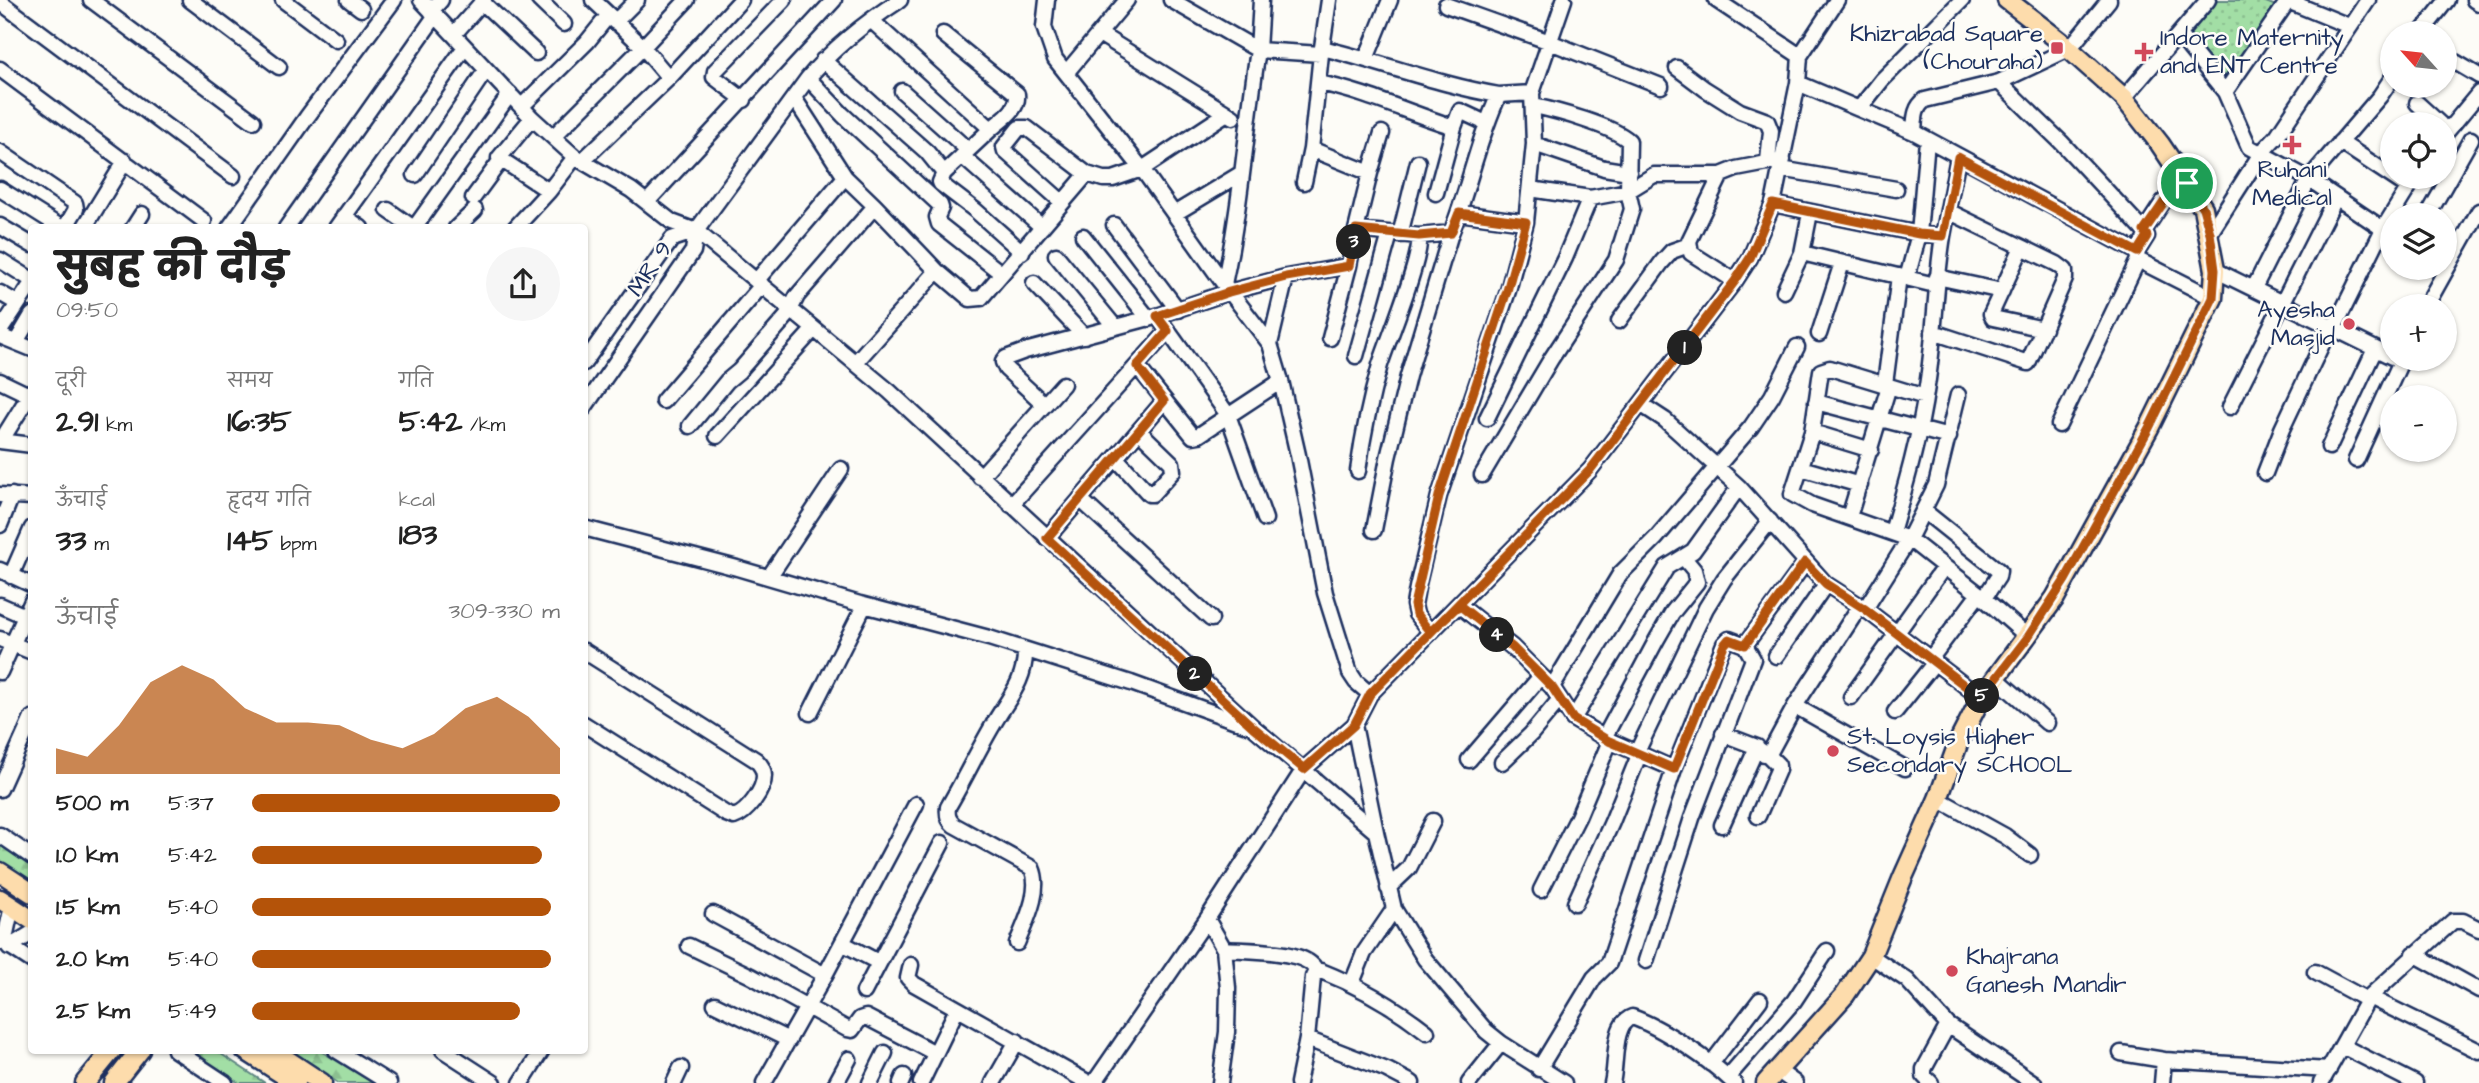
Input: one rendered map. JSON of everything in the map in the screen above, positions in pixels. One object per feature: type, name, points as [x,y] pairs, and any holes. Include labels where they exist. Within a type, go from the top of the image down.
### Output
[{"type":"main road","points":[[1771,1077],[1845,995],[1871,956],[1938,799],[1959,741],[1981,698],[2028,637],[2065,580],[2149,428],[2213,298],[2215,270],[2210,233],[2203,208],[2187,183],[2124,98],[2007,0]]},
{"type":"main road","points":[[0,872],[28,890]]},
{"type":"main road","points":[[6,902],[28,917]]},
{"type":"main road","points":[[85,1083],[109,1054]]},
{"type":"main road","points":[[114,1083],[137,1054]]},
{"type":"main road","points":[[251,1054],[296,1083]]},
{"type":"main road","points":[[278,1054],[322,1083]]},
{"type":"street","points":[[91,0],[253,121]]},
{"type":"street","points":[[190,0],[279,67]]},
{"type":"street","points":[[283,0],[336,40]]},
{"type":"street","points":[[237,224],[307,117],[394,0]]},
{"type":"street","points":[[539,0],[564,24]]},
{"type":"street","points":[[593,0],[643,47],[669,78]]},
{"type":"street","points":[[522,106],[612,19],[637,0]]},
{"type":"street","points":[[553,137],[687,0]]},
{"type":"street","points":[[519,224],[579,159],[669,78],[741,0]]},
{"type":"street","points":[[744,100],[715,77],[715,71],[784,0]]},
{"type":"street","points":[[647,202],[834,0]]},
{"type":"street","points":[[696,230],[823,60],[871,19],[900,0]]},
{"type":"street","points":[[1047,0],[1044,27],[1055,59],[1142,169],[1270,344],[1281,381],[1315,533],[1325,593],[1350,673],[1370,694]]},
{"type":"street","points":[[1066,73],[1128,0]]},
{"type":"street","points":[[1171,0],[1184,4],[1258,50],[1321,51],[1366,59],[1466,88],[1533,100],[1622,135],[1629,141],[1628,191],[1632,209],[1616,260],[1551,359],[1482,475]]},
{"type":"street","points":[[1227,288],[1258,50],[1261,0]]},
{"type":"street","points":[[1304,182],[1311,149],[1329,0]]},
{"type":"street","points":[[1366,59],[1390,0]]},
{"type":"street","points":[[1430,632],[1416,614],[1416,596],[1439,496],[1504,303],[1526,222],[1534,144],[1533,100],[1564,0]]},
{"type":"street","points":[[1716,0],[1800,56]]},
{"type":"street","points":[[911,965],[908,975],[910,981],[1095,1083],[1207,919],[1304,769],[1354,725],[1370,694],[1590,470],[1735,281],[1750,258],[1773,204],[1777,163],[1798,83],[1800,56],[1837,0]]},
{"type":"street","points":[[1859,109],[1882,80],[1962,0]]},
{"type":"street","points":[[1914,132],[1915,113],[1918,105],[1925,100],[1998,82],[2068,49],[2109,0]]},
{"type":"street","points":[[2124,98],[2208,0]]},
{"type":"street","points":[[2225,92],[2287,0],[2349,26]]},
{"type":"street","points":[[2210,233],[2262,152],[2277,136],[2368,0]]},
{"type":"street","points":[[2430,21],[2447,0]]},
{"type":"street","points":[[2474,0],[2479,3]]},
{"type":"street","points":[[454,34],[483,1],[536,53]]},
{"type":"street","points":[[1446,5],[1661,86]]},
{"type":"street","points":[[289,224],[432,6],[486,70],[553,137],[579,159],[631,190],[672,222],[696,230],[855,362],[1253,727],[1376,832]]},
{"type":"street","points":[[5,7],[233,176]]},
{"type":"street","points":[[871,19],[991,129]]},
{"type":"street","points":[[943,34],[1017,94],[1018,100],[1012,110],[944,173],[941,184],[975,210],[1021,252]]},
{"type":"street","points":[[1101,35],[1247,125]]},
{"type":"street","points":[[2179,35],[2225,92],[2249,146],[2309,179],[2380,227]]},
{"type":"street","points":[[340,222],[465,47]]},
{"type":"street","points":[[823,60],[927,152],[944,173]]},
{"type":"street","points":[[2457,63],[2479,76]]},
{"type":"street","points":[[1677,68],[1704,89],[1740,111],[1767,121],[1777,163]]},
{"type":"street","points":[[0,69],[204,221]]},
{"type":"street","points":[[415,175],[486,70]]},
{"type":"street","points":[[808,78],[843,115],[940,205],[937,217],[939,224],[1001,273]]},
{"type":"street","points":[[1998,82],[2061,142],[2147,236],[2059,425]]},
{"type":"street","points":[[1319,83],[1344,88],[1454,127]]},
{"type":"street","points":[[1798,83],[1914,132],[2213,298]]},
{"type":"street","points":[[1436,193],[1466,88]]},
{"type":"street","points":[[902,91],[1042,227]]},
{"type":"street","points":[[2457,116],[2479,93]]},
{"type":"street","points":[[417,224],[510,94]]},
{"type":"street","points":[[1374,530],[1408,376],[1486,123],[1499,95]]},
{"type":"street","points":[[2254,288],[2309,179],[2380,96]]},
{"type":"street","points":[[794,98],[845,177],[937,271],[970,299],[981,298],[1087,174]]},
{"type":"street","points":[[2417,103],[2426,112]]},
{"type":"street","points":[[1460,111],[1486,123]]},
{"type":"street","points":[[1062,202],[1005,151],[1004,147],[1019,128],[1027,128],[1087,174],[1113,179],[1142,169],[1227,113]]},
{"type":"street","points":[[460,224],[500,157],[532,118]]},
{"type":"street","points":[[1330,338],[1382,133]]},
{"type":"street","points":[[479,138],[500,157],[549,191]]},
{"type":"street","points":[[2435,203],[2470,139]]},
{"type":"street","points":[[1849,517],[1881,418],[1903,277],[1919,234],[1927,140]]},
{"type":"street","points":[[2340,142],[2380,165]]},
{"type":"street","points":[[1534,144],[1604,168],[1629,172]]},
{"type":"street","points":[[1311,149],[1370,173]]},
{"type":"street","points":[[0,152],[75,203],[76,209],[67,224]]},
{"type":"street","points":[[1892,532],[1912,462],[1925,397],[1936,281],[1958,157]]},
{"type":"street","points":[[86,224],[125,162]]},
{"type":"street","points":[[1356,356],[1418,162]]},
{"type":"street","points":[[1530,189],[1590,198],[1628,191],[1654,175],[1721,176],[1777,163],[1896,189]]},
{"type":"street","points":[[1174,214],[1242,173]]},
{"type":"street","points":[[1721,176],[1689,245],[1691,253],[1735,281]]},
{"type":"street","points":[[663,401],[845,177]]},
{"type":"street","points":[[2144,231],[2164,202],[2187,183]]},
{"type":"street","points":[[0,190],[57,224]]},
{"type":"street","points":[[2230,407],[2336,197]]},
{"type":"street","points":[[1487,418],[1565,258],[1590,198]]},
{"type":"street","points":[[1773,204],[1919,234],[1943,236]]},
{"type":"street","points":[[690,426],[875,206]]},
{"type":"street","points":[[388,209],[408,224]]},
{"type":"street","points":[[1933,332],[2028,363],[2065,279],[2065,270],[1948,211]]},
{"type":"street","points":[[2457,248],[2479,211]]},
{"type":"street","points":[[1459,213],[1526,222]]},
{"type":"street","points":[[1784,291],[1802,253],[1810,213]]},
{"type":"street","points":[[136,224],[142,214]]},
{"type":"street","points":[[1114,225],[1178,310]]},
{"type":"street","points":[[0,226],[28,243]]},
{"type":"street","name":"MR 9","points":[[588,357],[672,239],[696,230],[693,251],[588,402]]},
{"type":"street","points":[[1356,230],[1419,236],[1451,233]]},
{"type":"street","points":[[1083,236],[1153,318],[1168,331],[1228,415],[1265,519]]},
{"type":"street","points":[[1358,471],[1366,418],[1393,325],[1418,255],[1419,236]]},
{"type":"street","points":[[1619,321],[1672,251],[1689,245]]},
{"type":"street","points":[[2265,473],[2282,429],[2333,327],[2380,246]]},
{"type":"street","points":[[2022,247],[1991,316],[2044,329]]},
{"type":"street","points":[[1802,253],[1903,277],[2001,290]]},
{"type":"street","points":[[1056,255],[1115,327]]},
{"type":"street","points":[[0,260],[28,278]]},
{"type":"street","points":[[1819,334],[1842,263]]},
{"type":"street","points":[[1044,404],[1006,369],[1003,362],[1006,358],[1153,318],[1227,288],[1349,266]]},
{"type":"street","points":[[2215,270],[2380,351]]},
{"type":"street","points":[[855,362],[937,271]]},
{"type":"street","points":[[1270,344],[1286,277]]},
{"type":"street","points":[[1034,282],[1084,335]]},
{"type":"street","points":[[0,330],[28,287]]},
{"type":"street","points":[[0,293],[17,303]]},
{"type":"street","points":[[16,342],[28,322]]},
{"type":"street","points":[[717,436],[814,329]]},
{"type":"street","points":[[1011,505],[1168,331]]},
{"type":"street","points":[[0,336],[28,347]]},
{"type":"street","points":[[1502,762],[1531,734],[1620,575],[1718,467],[1772,396],[1797,347]]},
{"type":"street","points":[[2329,447],[2375,349]]},
{"type":"street","points":[[1137,366],[1193,436],[1281,381]]},
{"type":"street","points":[[1925,397],[1830,368],[1820,374],[1812,432],[1792,494],[1812,505],[1909,539],[2028,637]]},
{"type":"street","points":[[2356,460],[2392,371]]},
{"type":"street","points":[[0,381],[28,392]]},
{"type":"street","points":[[980,477],[1063,384]]},
{"type":"street","points":[[1721,825],[1762,750],[1909,539],[1936,485],[1958,395]]},
{"type":"street","points":[[28,396],[0,441],[28,444]]},
{"type":"street","points":[[1047,538],[1164,401]]},
{"type":"street","points":[[1816,402],[1949,436]]},
{"type":"street","points":[[1642,405],[1665,420],[1739,487],[1826,584],[1863,607],[1981,698]]},
{"type":"street","points":[[1468,408],[1509,430]]},
{"type":"street","points":[[1116,458],[1149,494],[1173,471],[1172,463],[1139,431]]},
{"type":"street","points":[[1812,432],[1871,450]]},
{"type":"street","points":[[1801,468],[1860,485]]},
{"type":"street","points":[[769,577],[841,469]]},
{"type":"street","points":[[1573,719],[1667,567],[1693,551],[1739,487]]},
{"type":"street","points":[[0,525],[6,495],[28,497]]},
{"type":"street","points":[[1080,499],[1211,619]]},
{"type":"street","points":[[1895,712],[1998,577],[1999,571],[1924,511]]},
{"type":"street","points":[[1576,903],[1612,822],[1637,754],[1706,608],[1724,579],[1770,521]]},
{"type":"street","points":[[588,529],[989,638],[1131,683],[1253,727]]},
{"type":"street","points":[[28,537],[6,573],[28,583]]},
{"type":"street","points":[[1541,890],[1578,817],[1607,739],[1657,639],[1672,613],[1697,582],[1694,570],[1684,558]]},
{"type":"street","points":[[1745,645],[1805,562]]},
{"type":"street","points":[[1850,697],[1944,567]]},
{"type":"street","points":[[1776,656],[1826,584]]},
{"type":"street","points":[[0,605],[25,616]]},
{"type":"street","points":[[1459,605],[1512,647],[1556,693],[1573,719],[1637,754],[1674,769]]},
{"type":"street","points":[[810,713],[864,606]]},
{"type":"street","points":[[0,671],[6,642],[28,610]]},
{"type":"street","points":[[1539,1069],[1594,978],[1609,963],[1674,769],[1724,645],[1729,639],[1745,645],[1753,659],[1692,818],[1646,961]]},
{"type":"street","points":[[6,642],[28,650]]},
{"type":"street","points":[[1017,943],[1035,889],[1036,877],[1032,867],[954,825],[949,821],[947,813],[993,724],[1017,689],[1026,660],[1025,651]]},
{"type":"street","points":[[588,655],[756,760],[762,767],[763,781],[744,812],[734,817],[588,727]]},
{"type":"street","points":[[1469,760],[1541,676]]},
{"type":"street","points":[[1996,678],[2047,723]]},
{"type":"street","points":[[1795,706],[1905,768]]},
{"type":"street","points":[[1354,725],[1394,909],[1425,959],[1486,1031],[1539,1069],[1564,1083]]},
{"type":"street","points":[[0,789],[28,727]]},
{"type":"street","points":[[1723,734],[1762,750],[1778,765],[1758,816]]},
{"type":"street","points":[[1938,799],[2006,836],[2030,855]]},
{"type":"street","points":[[770,1081],[916,804]]},
{"type":"street","points":[[1388,888],[1409,868],[1433,821]]},
{"type":"street","points":[[0,835],[28,854]]},
{"type":"street","points":[[864,992],[942,843]]},
{"type":"street","points":[[4,943],[6,902]]},
{"type":"street","points":[[1352,983],[1368,946],[1394,909]]},
{"type":"street","points":[[713,914],[825,975]]},
{"type":"street","points":[[1207,919],[1224,949],[1228,988],[1227,1032],[1220,1083]]},
{"type":"street","points":[[2121,1053],[2325,1077],[2368,999],[2413,954],[2453,920],[2463,921],[2479,929]]},
{"type":"street","points":[[4,943],[28,934]]},
{"type":"street","points":[[4,943],[28,958]]},
{"type":"street","points":[[842,943],[878,962]]},
{"type":"street","points":[[689,946],[850,1030],[854,1029],[861,1018],[866,1017],[935,1053]]},
{"type":"street","points":[[1224,949],[1281,954],[1306,959],[1314,964],[1316,971],[1307,1039],[1298,1083]]},
{"type":"street","points":[[1612,1083],[1618,1030],[1623,1021],[1632,1017],[1647,1022],[1731,1080],[1789,1007],[1827,951]]},
{"type":"street","points":[[2413,954],[2479,990]]},
{"type":"street","points":[[1871,956],[1907,980],[1948,1025],[2034,1083]]},
{"type":"street","points":[[1316,971],[1352,983],[1400,1011],[1427,1032]]},
{"type":"street","points":[[2315,972],[2479,1051]]},
{"type":"street","points":[[1711,1064],[1760,1000]]},
{"type":"street","points":[[715,1004],[789,1041]]},
{"type":"street","points":[[921,1083],[957,1009]]},
{"type":"street","points":[[1925,1081],[1923,1069],[1948,1025]]},
{"type":"street","points":[[1307,1039],[1387,1070],[1412,1083]]},
{"type":"street","points":[[993,1083],[1017,1041]]},
{"type":"street","points":[[1469,1083],[1501,1043]]},
{"type":"street","points":[[2342,1046],[2415,1083]]},
{"type":"street","points":[[870,1083],[885,1053]]},
{"type":"street","points":[[181,1054],[225,1083]]},
{"type":"street","points":[[342,1054],[389,1083]]},
{"type":"street","points":[[449,1054],[494,1083]]},
{"type":"street","points":[[521,1083],[539,1054]]},
{"type":"street","points":[[836,1083],[849,1059]]},
{"type":"street","points":[[2162,1083],[2164,1060]]},
{"type":"street","points":[[674,1083],[681,1068]]},
{"type":"street","points":[[1771,1077],[1795,1083]]},
{"type":"green space","points":[[2217,0],[2261,0],[2276,6],[2227,80],[2189,35]]},
{"type":"green space","points":[[0,845],[28,864],[28,879],[0,861]]},
{"type":"green space","points":[[221,1054],[265,1083],[239,1083],[198,1056]]},
{"type":"green space","points":[[296,1054],[326,1054],[373,1083],[338,1083]]},
{"type":"place","name":"Khizrabad Square (Chouraha)","points":[[2057,48]]},
{"type":"place","name":"Indore Maternity and ENT Centre","points":[[2144,52]]},
{"type":"place","name":"Ruhani Medical","points":[[2292,145]]},
{"type":"place","name":"Ayesha Masjid","points":[[2349,324]]},
{"type":"place","name":"St. Loysis Higher Secondary SCHOOL","points":[[1833,751]]},
{"type":"place","name":"Khajrana Ganesh Mandir","points":[[1952,971]]},
{"type":"route","points":[[2187,183],[2164,202],[2144,231],[2147,236],[2137,252],[1958,157],[1943,236],[1919,234],[1773,204],[1750,258],[1735,281],[1590,470],[1459,605],[1370,694],[1354,725],[1304,769],[1253,727],[1047,538],[1164,401],[1137,366],[1168,331],[1157,316],[1229,292],[1286,277],[1349,266],[1356,230],[1419,236],[1451,233],[1459,213],[1526,222],[1488,351],[1439,496],[1417,588],[1414,605],[1416,614],[1430,632],[1459,605],[1512,647],[1552,687],[1573,719],[1609,741],[1674,769],[1726,641],[1729,639],[1745,645],[1805,562],[1826,584],[1865,609],[1981,698],[2028,637],[2065,580],[2149,428],[2213,298],[2215,270],[2210,233],[2203,208],[2187,183]]}]
